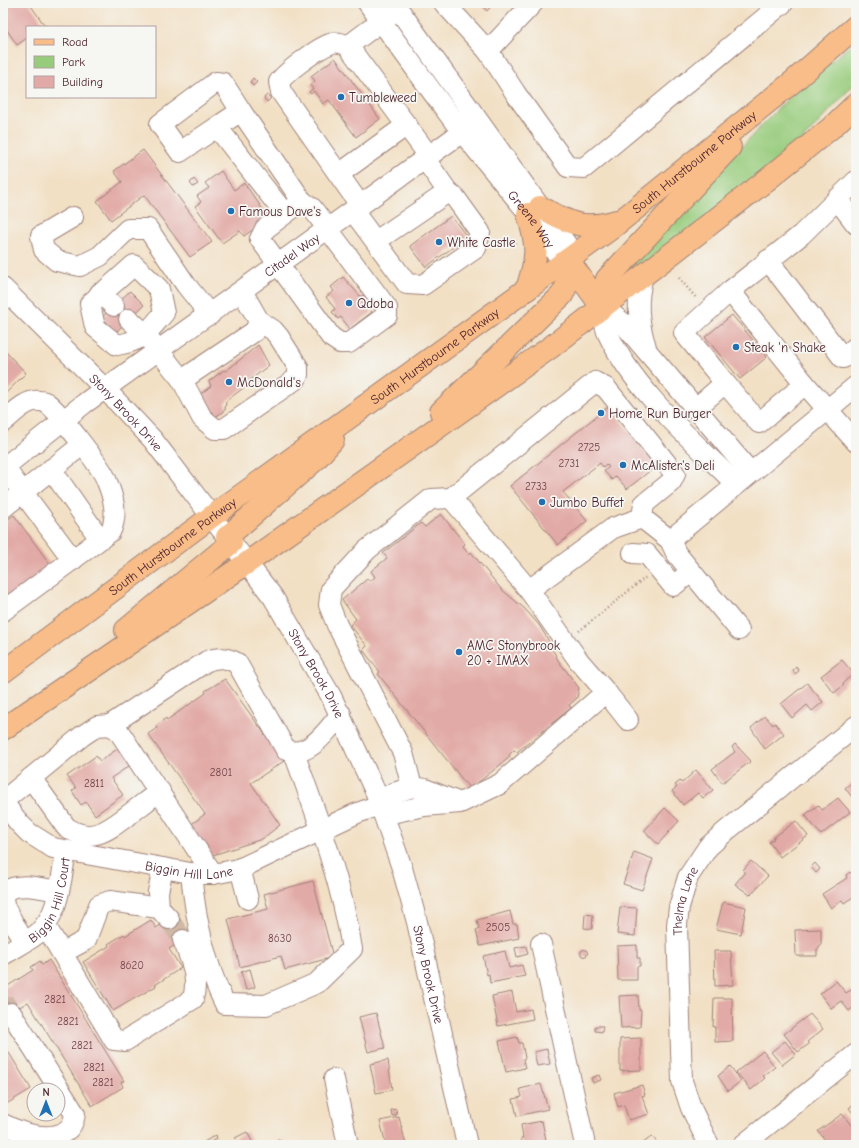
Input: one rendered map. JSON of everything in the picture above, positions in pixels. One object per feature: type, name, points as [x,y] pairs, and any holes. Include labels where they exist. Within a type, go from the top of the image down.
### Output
[{"type":"main road","name":"South Hurstbourne Parkway","points":[[3,672],[211,517],[623,219],[779,93],[852,16]]},
{"type":"main road","points":[[602,307],[602,295],[607,279],[779,93]]},
{"type":"main road","points":[[831,128],[856,98]]},
{"type":"main road","points":[[3,729],[247,563],[551,347],[831,128],[856,104]]},
{"type":"main road","points":[[527,289],[536,251],[534,210],[584,226],[599,226],[623,219]]},
{"type":"main road","points":[[568,260],[602,307]]},
{"type":"main road","points":[[386,464],[562,295],[568,284],[570,273],[568,260]]},
{"type":"main road","points":[[55,693],[229,540],[315,460],[365,406]]},
{"type":"street","name":"Greene Way","points":[[368,3],[462,132],[567,245],[568,260]]},
{"type":"street","points":[[444,3],[488,51],[516,94],[568,167],[584,168],[782,3]]},
{"type":"street","points":[[488,51],[533,3]]},
{"type":"street","name":"Greene Way","points":[[399,5],[478,120],[534,210]]},
{"type":"street","points":[[348,46],[399,5]]},
{"type":"street","points":[[330,43],[341,43],[348,46],[407,125],[448,192],[454,196],[480,232],[476,248],[423,285],[407,284],[376,241],[338,174],[281,92],[279,82],[284,74],[330,43]]},
{"type":"street","points":[[241,111],[180,152],[160,124],[216,82],[223,83],[302,201],[312,208],[387,308],[387,315],[349,343],[335,341],[260,239],[265,229],[284,213],[302,201]]},
{"type":"street","name":"Citadel Way","points":[[3,468],[64,420],[478,120]]},
{"type":"street","points":[[338,174],[407,125]]},
{"type":"street","points":[[217,127],[284,213]]},
{"type":"street","points":[[805,384],[758,422],[684,333],[730,290],[801,235],[856,181]]},
{"type":"street","points":[[376,241],[448,192]]},
{"type":"street","points":[[837,200],[856,224]]},
{"type":"street","points":[[73,217],[40,236],[44,250],[57,261],[80,266],[100,256],[128,229],[148,229],[186,285],[210,315]]},
{"type":"street","points":[[768,260],[843,358],[856,347]]},
{"type":"street","points":[[134,265],[158,289],[164,313],[146,335],[133,342],[117,345],[95,327],[90,304],[107,299],[134,265]]},
{"type":"street","points":[[643,276],[638,293],[638,314],[640,329],[649,354]]},
{"type":"street","name":"Stony Brook Drive","points":[[3,288],[106,390],[153,440],[273,597],[341,714],[382,804],[402,868],[417,922],[467,1145]]},
{"type":"street","points":[[730,290],[805,384],[856,442]]},
{"type":"street","points":[[129,319],[160,351],[182,380],[202,418],[214,429],[224,429],[296,379],[298,375],[298,368],[279,336],[259,321],[242,292]]},
{"type":"street","points":[[602,307],[622,322],[691,403],[743,478]]},
{"type":"street","points":[[602,307],[607,333],[623,361],[652,397],[668,416],[743,478]]},
{"type":"street","points":[[182,380],[255,331],[259,321]]},
{"type":"street","points":[[460,803],[425,789],[412,787],[404,753],[336,625],[328,605],[331,589],[367,550],[431,499],[451,498],[595,382],[606,388],[675,474],[671,482],[644,504],[642,518]]},
{"type":"street","points":[[668,416],[725,383]]},
{"type":"street","points":[[670,540],[743,478],[856,386]]},
{"type":"street","points":[[628,414],[652,397]]},
{"type":"street","points":[[3,422],[32,401],[48,403],[64,420],[106,477],[114,505],[115,523],[110,532],[3,611]]},
{"type":"street","points":[[3,508],[82,445]]},
{"type":"street","points":[[3,468],[73,560]]},
{"type":"street","points":[[51,469],[100,539]]},
{"type":"street","points":[[451,498],[529,590],[580,661],[628,720]]},
{"type":"street","points":[[642,518],[670,540],[676,553],[739,630]]},
{"type":"street","points":[[529,590],[613,528],[642,518]]},
{"type":"street","points":[[633,553],[648,554],[673,586],[691,572]]},
{"type":"street","points":[[3,802],[82,736],[97,726],[114,727],[207,661],[217,657],[228,659],[237,663],[286,750],[294,753],[304,750],[314,743],[341,714]]},
{"type":"street","points":[[382,804],[396,812],[424,806],[460,803],[500,784],[606,692]]},
{"type":"street","name":"Thelma Lane","points":[[709,1145],[688,1102],[682,1081],[677,925],[682,892],[696,863],[708,847],[856,726]]},
{"type":"street","points":[[114,727],[160,791],[213,874]]},
{"type":"street","points":[[191,873],[194,904],[215,984],[225,1004],[266,1004],[317,983],[352,949],[349,930],[322,830],[294,753]]},
{"type":"street","points":[[31,778],[66,827],[74,832],[92,835],[108,830],[160,791]]},
{"type":"street","name":"Biggin Hill Lane","points":[[3,802],[29,834],[53,848],[191,873],[213,874],[240,868],[382,804],[391,794],[412,787]]},
{"type":"street","name":"Biggin Hill Court","points":[[3,955],[37,933],[45,925],[54,909],[66,851]]},
{"type":"street","points":[[62,953],[86,940],[99,905],[110,900],[164,913],[158,892],[162,868]]},
{"type":"street","points":[[240,868],[248,899]]},
{"type":"street","points":[[24,942],[4,906],[3,896],[5,891],[12,887],[26,886],[58,891]]},
{"type":"street","points":[[45,925],[114,1040],[125,1041],[193,999],[196,987],[195,972],[183,940]]},
{"type":"street","points":[[541,944],[585,1145]]},
{"type":"street","points":[[3,1124],[32,1137],[51,1140],[65,1134],[74,1125],[75,1114],[11,1013]]},
{"type":"street","points":[[743,1145],[856,1054]]},
{"type":"street","points":[[334,1079],[348,1145]]},
{"type":"path","points":[[843,3],[852,16]]},
{"type":"path","points":[[492,240],[520,243]]},
{"type":"green space","points":[[856,41],[856,82],[796,147],[631,275],[625,268],[797,89]]},
{"type":"building","points":[[3,3],[29,3],[45,26],[26,26],[26,39],[17,45],[3,24]]},
{"type":"building","points":[[479,3],[494,3],[487,11]]},
{"type":"building","name":"Tumbleweed","points":[[335,58],[380,119],[356,137],[329,100],[323,104],[314,91],[311,94],[309,92],[313,89],[310,85],[315,81],[311,76]]},
{"type":"building","points":[[253,78],[257,82],[253,86],[250,82]]},
{"type":"building","points":[[267,95],[271,98],[267,102],[264,98]]},
{"type":"building","points":[[143,150],[212,242],[190,257],[144,195],[111,220],[97,201],[122,182],[114,171]]},
{"type":"building","name":"Famous Dave's","points":[[221,171],[234,190],[244,183],[267,215],[256,223],[258,226],[244,236],[240,231],[222,243],[195,206],[201,202],[197,196],[209,188],[205,183]]},
{"type":"building","points":[[194,179],[198,184],[193,187],[190,183]]},
{"type":"building","name":"White Castle","points":[[451,216],[467,237],[426,267],[410,246]]},
{"type":"building","name":"Qdoba","points":[[343,277],[361,297],[366,293],[371,301],[366,304],[372,312],[350,329],[341,317],[338,319],[332,312],[335,309],[326,297],[334,291],[331,287]]},
{"type":"building","points":[[130,291],[144,305],[116,332],[102,317]]},
{"type":"building","name":"Steak 'n Shake","points":[[732,315],[767,357],[740,379],[705,337]]},
{"type":"building","name":"McDonald's","points":[[258,345],[269,365],[249,381],[250,383],[226,401],[225,410],[214,418],[198,396],[211,386],[209,381],[224,370],[226,371]]},
{"type":"building","points":[[3,349],[26,373],[3,396]]},
{"type":"building","points":[[609,406],[656,466],[627,489],[616,476],[612,480],[604,471],[609,467],[606,464],[603,467],[600,463],[563,492],[587,521],[558,545],[510,486]]},
{"type":"building","name":"AMC Stonybrook 20 + IMAX","points":[[441,514],[465,544],[463,546],[469,554],[471,552],[501,589],[524,608],[539,625],[558,660],[579,688],[577,698],[569,705],[571,708],[517,752],[514,750],[509,755],[510,757],[470,789],[378,674],[380,672],[363,650],[367,646],[350,625],[356,619],[342,600],[367,579],[370,581],[375,577],[371,571],[387,558],[383,553],[421,523],[425,527]]},
{"type":"building","points":[[14,515],[52,567],[3,603],[3,523]]},
{"type":"building","points":[[842,660],[854,674],[834,693],[821,676]]},
{"type":"building","points":[[796,667],[799,671],[795,674],[793,670]]},
{"type":"building","points":[[225,679],[284,761],[251,783],[280,825],[262,839],[210,856],[189,826],[205,814],[148,734],[157,728],[156,726],[166,718],[167,720],[206,693],[205,691]]},
{"type":"building","points":[[807,683],[823,702],[812,711],[807,705],[792,718],[781,704]]},
{"type":"building","points":[[765,716],[773,725],[775,723],[784,734],[765,749],[751,728]]},
{"type":"building","points":[[735,744],[751,761],[722,783],[712,769],[735,752],[732,747]]},
{"type":"building","points":[[123,745],[135,762],[111,778],[123,795],[95,815],[86,802],[81,805],[72,791],[76,788],[67,776],[96,756],[100,761]]},
{"type":"building","points":[[696,770],[713,790],[703,798],[698,793],[683,805],[672,791],[677,787],[675,785],[680,781],[682,783]]},
{"type":"building","points":[[856,779],[856,802],[845,788]]},
{"type":"building","points":[[838,798],[850,812],[821,835],[805,815],[818,805],[822,810]]},
{"type":"building","points":[[665,808],[679,821],[658,844],[644,831]]},
{"type":"building","points":[[796,821],[808,836],[780,857],[769,842]]},
{"type":"building","points":[[634,852],[653,859],[642,890],[623,884]]},
{"type":"building","points":[[751,861],[768,876],[750,895],[735,884],[745,872],[743,870]]},
{"type":"building","points":[[815,863],[820,869],[816,873],[811,867]]},
{"type":"building","points":[[850,872],[852,874],[856,872],[856,895],[844,903],[842,900],[831,908],[822,894],[847,878],[846,875]]},
{"type":"building","points":[[313,881],[333,957],[285,970],[281,956],[240,967],[228,919],[268,909],[264,894]]},
{"type":"building","points":[[723,902],[746,907],[741,934],[716,929]]},
{"type":"building","points":[[620,907],[637,908],[635,936],[617,934]]},
{"type":"building","points":[[510,911],[513,924],[517,924],[519,938],[480,946],[476,930],[479,929],[477,920]]},
{"type":"building","points":[[585,914],[593,915],[592,929],[584,928]]},
{"type":"building","points":[[176,915],[189,936],[169,949],[181,968],[155,985],[156,986],[113,1011],[83,962],[109,946],[108,944],[124,934],[125,936],[151,920],[156,928]]},
{"type":"building","points":[[821,929],[821,946],[817,949],[817,956],[796,956],[795,930]]},
{"type":"building","points":[[637,945],[637,958],[640,958],[640,966],[637,966],[637,980],[618,980],[617,946]]},
{"type":"building","points":[[526,946],[528,954],[517,957],[515,948]]},
{"type":"building","points":[[584,949],[587,950],[587,956],[584,957],[581,956],[580,953],[581,950]]},
{"type":"building","points":[[505,951],[509,968],[522,965],[525,976],[490,983],[489,974],[487,975],[483,956]]},
{"type":"building","points":[[714,951],[731,951],[733,985],[715,986]]},
{"type":"building","points":[[49,960],[124,1081],[121,1082],[123,1087],[92,1106],[28,1002],[3,1017],[3,989],[33,970],[31,967],[40,961],[42,965]]},
{"type":"building","points":[[250,969],[255,987],[246,990],[241,972]]},
{"type":"building","points":[[836,981],[846,993],[851,990],[856,996],[856,1005],[849,1011],[841,1001],[831,1008],[820,994]]},
{"type":"building","points":[[512,992],[516,1012],[531,1009],[533,1019],[498,1026],[492,996]]},
{"type":"building","points":[[638,995],[639,1010],[641,1010],[640,1027],[621,1028],[619,996]]},
{"type":"building","points":[[714,998],[732,998],[733,1041],[715,1042],[715,1027],[713,1027]]},
{"type":"building","points":[[376,1013],[385,1048],[368,1052],[359,1017]]},
{"type":"building","points":[[810,1014],[823,1029],[807,1042],[809,1044],[798,1052],[784,1034]]},
{"type":"building","points":[[595,1026],[603,1026],[602,1032],[595,1031]]},
{"type":"building","points":[[517,1037],[519,1043],[522,1043],[525,1068],[506,1072],[499,1041]]},
{"type":"building","points":[[641,1038],[641,1070],[620,1071],[620,1039]]},
{"type":"building","points":[[785,1041],[796,1054],[782,1065],[771,1052]]},
{"type":"building","points":[[3,1043],[27,1082],[26,1092],[3,1106]]},
{"type":"building","points":[[547,1049],[550,1064],[537,1066],[534,1052]]},
{"type":"building","points":[[763,1051],[775,1067],[763,1076],[765,1078],[751,1090],[736,1072]]},
{"type":"building","points":[[388,1060],[392,1090],[376,1093],[370,1064]]},
{"type":"building","points":[[730,1066],[741,1081],[728,1091],[718,1076]]},
{"type":"building","points":[[599,1075],[601,1080],[593,1083],[591,1078]]},
{"type":"building","points":[[541,1084],[548,1109],[517,1116],[513,1099],[522,1097],[520,1089]]},
{"type":"building","points":[[642,1085],[645,1095],[642,1096],[649,1114],[629,1120],[624,1105],[618,1107],[614,1093]]},
{"type":"building","points":[[856,1102],[856,1117],[849,1108]]},
{"type":"building","points":[[396,1109],[397,1115],[392,1116],[391,1110]]},
{"type":"building","points":[[842,1114],[855,1130],[853,1132],[856,1136],[856,1145],[842,1145],[840,1142],[836,1145],[829,1145],[818,1131]]},
{"type":"building","points":[[399,1117],[406,1145],[386,1145],[380,1121]]},
{"type":"building","points":[[542,1121],[547,1145],[522,1145],[521,1138],[523,1138],[521,1125]]},
{"type":"building","points":[[247,1132],[254,1145],[239,1145],[235,1138]]},
{"type":"building","points":[[216,1135],[217,1138],[206,1145],[204,1142]]},
{"type":"building","points":[[652,1136],[659,1145],[641,1145]]},
{"type":"building","points":[[278,1140],[291,1145],[276,1145]]},
{"type":"tunnel","points":[[169,919],[183,940]]},
{"type":"tunnel","points":[[3,1001],[11,1013]]},
{"type":"place","name":"Tumbleweed","points":[[341,97]]},
{"type":"place","name":"Famous Dave's","points":[[231,211]]},
{"type":"place","name":"White Castle","points":[[439,242]]},
{"type":"place","name":"Qdoba","points":[[349,303]]},
{"type":"place","name":"Steak 'n Shake","points":[[736,347]]},
{"type":"place","name":"McDonald's","points":[[229,382]]},
{"type":"place","name":"Home Run Burger","points":[[601,413]]},
{"type":"place","name":"McAlister's Deli","points":[[623,465]]},
{"type":"place","name":"Jumbo Buffet","points":[[542,502]]},
{"type":"place","name":"AMC Stonybrook 20 + IMAX","points":[[459,652]]}]
